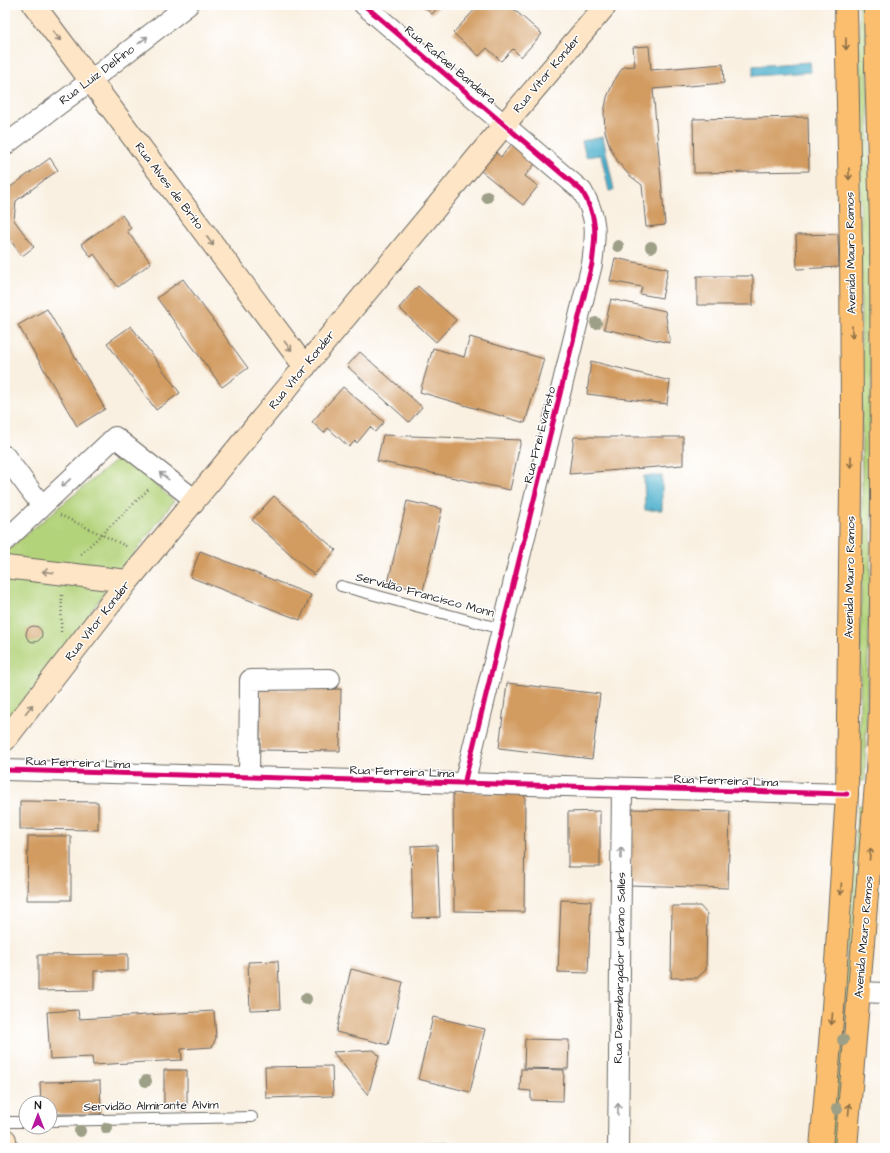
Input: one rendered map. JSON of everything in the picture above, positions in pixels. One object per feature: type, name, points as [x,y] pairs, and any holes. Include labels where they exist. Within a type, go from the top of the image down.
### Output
[{"type":"main road","name":"Rua Alves de Brito","points":[[34,5],[305,367]]},
{"type":"main road","name":"Rua Vitor Konder","points":[[5,740],[128,581],[504,124],[606,5]]},
{"type":"main road","name":"Avenida Mauro Ramos","points":[[821,1148],[847,794],[852,406],[851,255],[846,5]]},
{"type":"main road","name":"Avenida Mauro Ramos","points":[[846,1148],[875,795],[880,711],[884,497],[883,222],[876,68],[875,5]]},
{"type":"main road","points":[[5,567],[128,581]]},
{"type":"main road","points":[[87,576],[95,583],[101,592],[104,603],[103,614]]},
{"type":"main road","points":[[847,794],[875,795]]},
{"type":"main road","points":[[5,1140],[6,1148]]},
{"type":"street","name":"Rua Luiz Delfino","points":[[5,145],[188,5]]},
{"type":"street","name":"Rua Rafael Bandeira","points":[[364,5],[504,124]]},
{"type":"street","name":"Rua Frei Evaristo","points":[[464,784],[592,264],[596,234],[594,217],[582,192],[504,124]]},
{"type":"street","points":[[5,541],[115,437],[196,500]]},
{"type":"street","points":[[5,456],[42,506]]},
{"type":"street","points":[[249,777],[250,680],[330,680]]},
{"type":"street","name":"Rua Ferreira Lima","points":[[5,770],[847,794]]},
{"type":"street","name":"Rua Desembargador Urbano Salles","points":[[618,1148],[622,788]]},
{"type":"street","points":[[859,992],[885,993]]},
{"type":"lane","name":"Servidão Francisco Monn","points":[[341,586],[502,629]]},
{"type":"lane","name":"Servidão Almirante Alvim","points":[[58,1121],[252,1117]]},
{"type":"lane","points":[[5,1122],[18,1122]]},
{"type":"path","points":[[61,637],[62,573],[163,475]]},
{"type":"path","points":[[42,506],[149,556]]},
{"type":"green space","points":[[859,5],[867,5],[871,268],[872,496],[865,781],[859,781],[862,496]]},
{"type":"green space","points":[[121,456],[174,501],[108,588],[5,729],[5,552]]},
{"type":"green space","points":[[858,805],[865,806],[837,1148],[829,1148],[852,888]]},
{"type":"green space","points":[[447,1142],[448,1148],[424,1148],[424,1143]]},
{"type":"water","points":[[810,62],[811,72],[753,76],[753,66]]},
{"type":"water","points":[[603,137],[614,190],[609,191],[601,155],[586,157],[582,141]]},
{"type":"water","points":[[644,476],[662,476],[662,510],[645,510]]},
{"type":"building","points":[[422,5],[440,5],[432,14]]},
{"type":"building","points":[[479,5],[509,5],[542,34],[521,57],[513,49],[501,61],[487,48],[479,56],[453,33]]},
{"type":"building","points":[[649,46],[651,70],[723,64],[724,83],[653,89],[665,225],[646,227],[642,185],[629,175],[618,162],[610,147],[605,131],[604,113],[607,97],[614,81],[623,67],[635,66],[633,47]]},
{"type":"building","points":[[808,117],[809,171],[694,173],[693,119]]},
{"type":"building","points":[[514,141],[538,160],[525,176],[538,186],[523,205],[480,170],[495,152],[501,157]]},
{"type":"building","points":[[50,158],[58,170],[16,201],[14,220],[34,247],[22,256],[5,233],[5,191]]},
{"type":"building","points":[[122,215],[131,228],[127,231],[151,263],[118,287],[94,254],[91,257],[81,244]]},
{"type":"building","points":[[838,234],[839,267],[797,269],[796,235]]},
{"type":"building","points":[[615,258],[668,269],[662,298],[640,294],[642,287],[610,281]]},
{"type":"building","points":[[697,276],[753,276],[753,305],[697,305]]},
{"type":"building","points":[[183,279],[248,368],[222,387],[157,298]]},
{"type":"building","points":[[418,286],[456,320],[436,342],[399,308]]},
{"type":"building","points":[[611,299],[665,311],[670,343],[604,329]]},
{"type":"building","points":[[47,309],[105,409],[77,426],[18,325]]},
{"type":"building","points":[[131,326],[180,393],[156,410],[107,343]]},
{"type":"building","points":[[470,337],[544,359],[525,423],[420,392],[433,348],[464,357]]},
{"type":"building","points":[[360,352],[422,407],[409,422],[347,366]]},
{"type":"building","points":[[591,361],[670,381],[667,404],[587,394]]},
{"type":"building","points":[[343,387],[384,422],[375,432],[370,427],[357,443],[355,441],[349,447],[328,428],[324,433],[312,422]]},
{"type":"building","points":[[383,435],[521,440],[510,490],[377,461]]},
{"type":"building","points":[[574,437],[683,437],[683,465],[569,474]]},
{"type":"building","points":[[274,496],[336,550],[314,575],[252,520]]},
{"type":"building","points":[[407,501],[442,509],[423,591],[388,583]]},
{"type":"building","points":[[200,551],[311,595],[300,620],[190,577]]},
{"type":"building","points":[[31,626],[37,626],[42,631],[40,640],[37,642],[31,642],[26,637],[26,631]]},
{"type":"building","points":[[507,683],[600,694],[592,759],[499,748]]},
{"type":"building","points":[[341,689],[340,751],[260,750],[260,690]]},
{"type":"building","points":[[453,791],[525,793],[524,912],[454,911]]},
{"type":"building","points":[[20,801],[98,802],[98,830],[20,829]]},
{"type":"building","points":[[632,809],[730,811],[728,888],[630,885]]},
{"type":"building","points":[[600,811],[600,867],[568,867],[568,812]]},
{"type":"building","points":[[28,836],[71,836],[71,900],[27,900]]},
{"type":"building","points":[[437,845],[440,917],[413,918],[411,846]]},
{"type":"building","points":[[561,900],[591,901],[588,973],[558,972]]},
{"type":"building","points":[[672,906],[700,906],[707,914],[706,970],[697,978],[671,978]]},
{"type":"building","points":[[128,954],[128,971],[94,971],[94,990],[38,991],[38,955]]},
{"type":"building","points":[[278,961],[280,1009],[250,1010],[248,962]]},
{"type":"building","points":[[351,969],[403,982],[388,1045],[336,1032]]},
{"type":"building","points":[[78,1010],[79,1019],[214,1011],[216,1038],[212,1047],[181,1049],[182,1060],[93,1065],[92,1057],[50,1059],[47,1012]]},
{"type":"building","points":[[433,1017],[485,1029],[470,1092],[418,1079]]},
{"type":"building","points":[[525,1039],[569,1040],[568,1069],[524,1068]]},
{"type":"building","points":[[374,1050],[379,1056],[368,1095],[333,1052]]},
{"type":"building","points":[[332,1066],[333,1096],[266,1098],[265,1067]]},
{"type":"building","points":[[521,1069],[564,1070],[563,1101],[531,1100],[531,1091],[520,1090]]},
{"type":"building","points":[[164,1070],[187,1070],[187,1108],[164,1108]]},
{"type":"building","points":[[100,1081],[101,1114],[58,1114],[58,1095],[41,1095],[40,1082]]},
{"type":"building","points":[[421,1146],[421,1148],[396,1148],[396,1147]]},
{"type":"cycle path","points":[[364,5],[582,191],[593,218],[595,235],[592,264],[464,784]]},
{"type":"cycle path","points":[[5,770],[847,794]]}]
